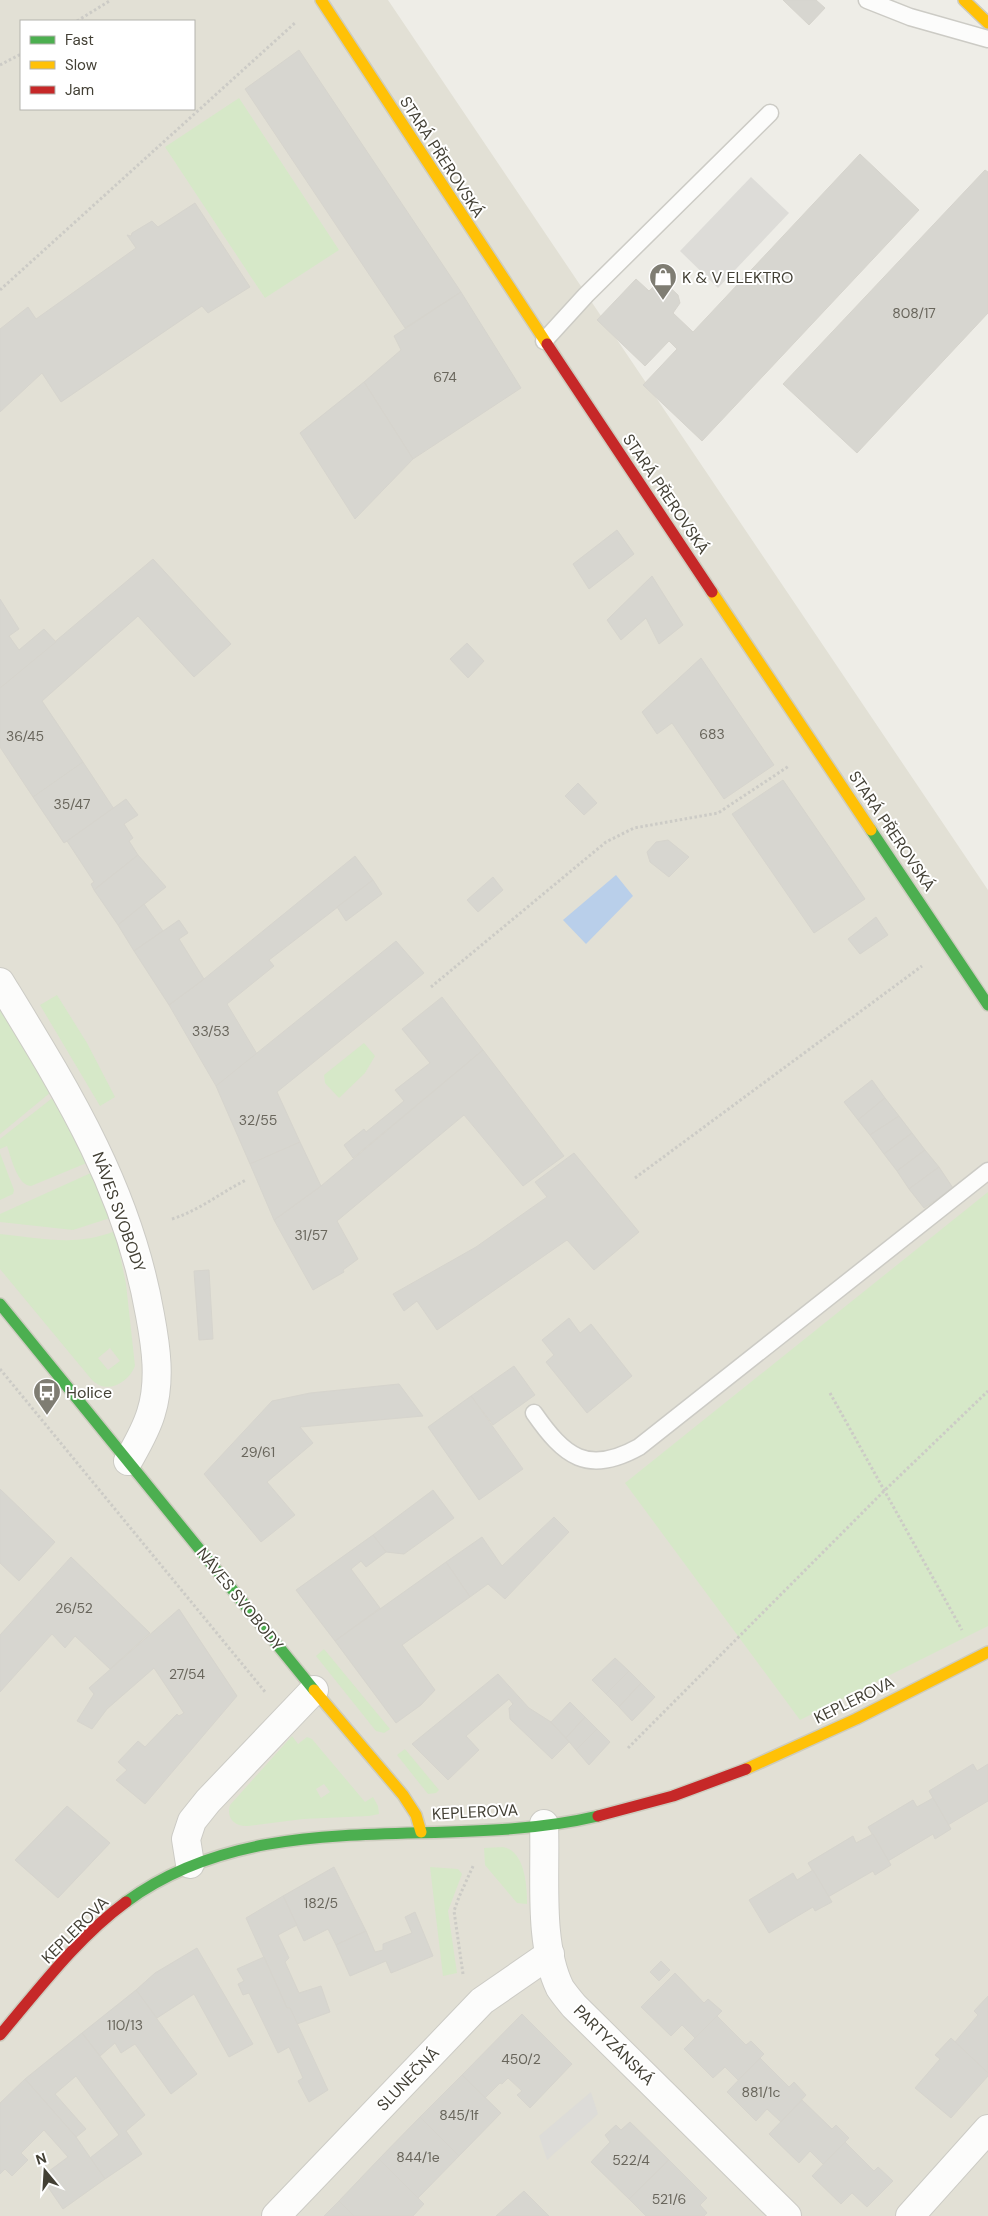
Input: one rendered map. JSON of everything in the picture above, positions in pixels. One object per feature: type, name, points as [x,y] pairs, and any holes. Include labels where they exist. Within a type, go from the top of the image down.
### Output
[{"type":"street","name":"STARÁ PŘEROVSKÁ","points":[[321,0],[453,204],[988,1005]]},
{"type":"street","points":[[964,0],[988,23]]},
{"type":"street","name":"NÁVES SVOBODY","points":[[0,982],[63,1084],[103,1162],[136,1249],[144,1280],[157,1352],[156,1388],[148,1420],[128,1461]]},
{"type":"street","name":"NÁVES SVOBODY","points":[[0,1304],[314,1690],[402,1795],[416,1816],[421,1832]]},
{"type":"street","name":"KEPLEROVA","points":[[0,2035],[72,1952],[107,1918],[153,1883],[190,1864],[222,1853],[262,1844],[333,1836],[544,1824],[625,1811],[706,1785],[772,1758],[878,1708],[988,1652]]},
{"type":"street","points":[[190,1864],[186,1839],[192,1821],[208,1801],[314,1690]]},
{"type":"street","name":"PARTYZÁNSKÁ","points":[[544,1824],[545,1912],[550,1954],[561,1988],[574,2006],[787,2216]]},
{"type":"street","name":"SLUNEČNÁ","points":[[276,2216],[482,2001],[550,1954]]},
{"type":"street","points":[[910,2216],[988,2129]]},
{"type":"lane","points":[[867,0],[910,17],[988,39]]},
{"type":"lane","points":[[544,341],[586,295],[770,113]]},
{"type":"lane","points":[[534,1413],[560,1446],[574,1457],[597,1460],[620,1458],[639,1447],[988,1171]]},
{"type":"path","points":[[78,20],[111,0]]},
{"type":"path","points":[[0,290],[298,20]]},
{"type":"path","points":[[0,65],[20,55]]},
{"type":"path","points":[[431,987],[606,842],[634,828],[718,813],[816,748]]},
{"type":"path","points":[[635,1178],[949,946]]},
{"type":"path","points":[[172,1219],[188,1214],[213,1200],[220,1193],[246,1180]]},
{"type":"path","points":[[0,1369],[271,1699]]},
{"type":"path","points":[[628,1748],[884,1491],[988,1391]]},
{"type":"path","points":[[830,1393],[977,1657]]},
{"type":"path","points":[[463,1977],[454,1911],[458,1897],[474,1864]]},
{"type":"shaded area","points":[[0,0],[388,0],[988,890],[988,2216],[0,2216]]},
{"type":"shaded area","points":[[751,177],[789,213],[718,288],[680,251]]},
{"type":"shaded area","points":[[591,2092],[598,2114],[547,2160],[539,2136]]},
{"type":"green space","points":[[239,98],[339,250],[265,298],[165,147]]},
{"type":"green space","points":[[57,995],[87,1043],[115,1097],[100,1106],[40,1005]]},
{"type":"green space","points":[[0,1008],[51,1092],[0,1134]]},
{"type":"green space","points":[[364,1043],[375,1056],[365,1073],[339,1098],[325,1083],[324,1075]]},
{"type":"green space","points":[[55,1096],[89,1162],[31,1186],[22,1181],[18,1176],[7,1146],[0,1149],[0,1139]]},
{"type":"green space","points":[[0,1153],[14,1190],[13,1194],[0,1200]]},
{"type":"green space","points":[[93,1172],[113,1217],[73,1230],[0,1222],[0,1214]]},
{"type":"green space","points":[[988,1192],[988,1626],[800,1720],[625,1483]]},
{"type":"green space","points":[[115,1231],[126,1284],[135,1366],[122,1382],[110,1387],[104,1387],[92,1380],[0,1269],[0,1234],[58,1240],[86,1239]],"holes":[[[110,1348],[120,1361],[108,1370],[98,1358]]]},
{"type":"green space","points":[[324,1649],[390,1729],[384,1733],[376,1731],[316,1656]]},
{"type":"green space","points":[[292,1736],[298,1744],[307,1737],[312,1739],[365,1802],[373,1797],[378,1806],[379,1814],[303,1819],[243,1826],[231,1818],[229,1814],[230,1805]],"holes":[[[324,1784],[330,1792],[321,1798],[316,1789]]]},
{"type":"green space","points":[[405,1749],[439,1790],[436,1793],[428,1794],[397,1755]]},
{"type":"green space","points":[[503,1847],[516,1855],[520,1862],[525,1879],[527,1904],[517,1903],[485,1865],[484,1848]]},
{"type":"green space","points":[[430,1867],[458,1869],[462,1874],[448,1911],[457,1973],[443,1976]]},
{"type":"water","points":[[616,875],[633,896],[586,944],[563,920]]},
{"type":"building","points":[[783,0],[816,0],[825,8],[809,25]]},
{"type":"building","points":[[299,50],[461,292],[405,328],[245,89]]},
{"type":"building","points":[[860,154],[919,210],[702,441],[643,385],[677,349],[669,341],[645,366],[597,320],[636,279],[649,291],[661,279],[678,295],[680,303],[673,313],[693,332]]},
{"type":"building","points":[[985,170],[988,172],[988,313],[857,453],[783,384]]},
{"type":"building","points":[[195,203],[250,287],[208,313],[202,306],[61,402],[42,373],[0,412],[0,329],[28,307],[36,319],[136,248],[127,235],[131,236],[132,233],[152,221],[158,227]]},
{"type":"building","points":[[461,292],[521,388],[413,459],[364,382],[401,350],[394,336]]},
{"type":"building","points":[[364,382],[413,459],[355,519],[300,433]]},
{"type":"building","points":[[617,530],[634,554],[589,589],[573,564]]},
{"type":"building","points":[[153,559],[231,644],[194,677],[138,616],[42,701],[83,762],[33,797],[0,747],[0,688]]},
{"type":"building","points":[[652,576],[683,625],[659,644],[646,618],[621,640],[607,620]]},
{"type":"building","points":[[0,599],[19,629],[9,636],[19,650],[44,629],[56,642],[0,688]]},
{"type":"building","points":[[467,643],[484,661],[468,678],[450,659]]},
{"type":"building","points":[[701,658],[774,765],[724,799],[672,723],[657,734],[642,712]]},
{"type":"building","points":[[83,762],[114,809],[64,843],[33,797]]},
{"type":"building","points":[[783,780],[865,899],[814,933],[732,814]]},
{"type":"building","points":[[578,783],[597,803],[584,815],[565,796]]},
{"type":"building","points":[[126,799],[138,815],[124,824],[133,838],[129,841],[138,855],[94,890],[91,884],[94,882],[67,841]]},
{"type":"building","points":[[668,840],[689,857],[669,877],[650,862],[647,852],[656,842]]},
{"type":"building","points":[[138,855],[166,887],[118,925],[94,890]]},
{"type":"building","points":[[355,856],[373,880],[269,960],[274,966],[227,1004],[257,1054],[216,1086],[169,1005],[204,979]]},
{"type":"building","points":[[493,877],[503,890],[478,912],[467,900]]},
{"type":"building","points":[[373,880],[382,894],[346,921],[337,907]]},
{"type":"building","points":[[144,904],[163,931],[134,951],[118,925]]},
{"type":"building","points":[[876,917],[888,935],[860,954],[848,939]]},
{"type":"building","points":[[179,920],[188,933],[179,939],[204,979],[169,1005],[134,951]]},
{"type":"building","points":[[396,941],[424,973],[277,1092],[300,1142],[250,1164],[216,1086]]},
{"type":"building","points":[[442,997],[483,1050],[353,1158],[344,1145],[364,1129],[366,1132],[404,1101],[395,1090],[430,1063],[402,1029]]},
{"type":"building","points":[[483,1050],[564,1156],[523,1186],[464,1115],[337,1221],[358,1259],[343,1270],[344,1272],[313,1290],[274,1220],[321,1186]]},
{"type":"building","points":[[872,1080],[885,1098],[858,1120],[844,1102]]},
{"type":"building","points":[[885,1098],[899,1116],[870,1135],[858,1120]]},
{"type":"building","points":[[899,1116],[912,1133],[884,1154],[870,1135]]},
{"type":"building","points":[[912,1133],[925,1150],[897,1171],[884,1154]]},
{"type":"building","points":[[300,1142],[321,1186],[274,1220],[250,1164]]},
{"type":"building","points":[[925,1150],[939,1167],[909,1189],[897,1171]]},
{"type":"building","points":[[574,1153],[639,1232],[594,1270],[567,1240],[437,1330],[417,1301],[404,1311],[393,1294],[476,1247],[547,1197],[535,1182]]},
{"type":"building","points":[[939,1167],[953,1188],[924,1208],[909,1189]]},
{"type":"building","points":[[209,1270],[213,1339],[199,1340],[194,1271]]},
{"type":"building","points":[[569,1318],[580,1333],[591,1324],[632,1376],[587,1413],[546,1362],[554,1355],[542,1340]]},
{"type":"building","points":[[514,1366],[535,1395],[493,1425],[471,1396]]},
{"type":"building","points":[[399,1384],[423,1416],[300,1427],[313,1443],[267,1482],[295,1515],[261,1542],[204,1474],[272,1401],[310,1393]]},
{"type":"building","points":[[471,1396],[523,1469],[479,1500],[428,1427]]},
{"type":"building","points":[[0,1489],[55,1542],[19,1581],[0,1563]]},
{"type":"building","points":[[433,1490],[454,1518],[404,1554],[386,1552],[373,1535]]},
{"type":"building","points":[[554,1517],[569,1532],[505,1599],[488,1584],[470,1597],[446,1562],[482,1537],[502,1566]]},
{"type":"building","points":[[373,1535],[386,1552],[366,1567],[361,1561],[351,1569],[380,1608],[335,1641],[296,1590]]},
{"type":"building","points":[[71,1557],[150,1633],[110,1669],[75,1636],[65,1648],[52,1634],[0,1692],[0,1635]]},
{"type":"building","points":[[446,1562],[470,1597],[402,1645],[435,1690],[421,1705],[396,1723],[335,1641]]},
{"type":"building","points":[[179,1609],[237,1696],[145,1804],[116,1780],[127,1770],[118,1762],[138,1741],[145,1747],[177,1714],[179,1716],[184,1713],[154,1668],[107,1709],[92,1729],[77,1721],[94,1694],[89,1688]]},
{"type":"building","points":[[615,1658],[629,1671],[606,1694],[592,1680]]},
{"type":"building","points":[[629,1671],[641,1683],[619,1707],[606,1694]]},
{"type":"building","points":[[498,1674],[529,1708],[551,1722],[569,1742],[552,1759],[510,1719],[509,1708],[513,1704],[509,1699],[466,1736],[479,1750],[448,1780],[412,1744]]},
{"type":"building","points":[[641,1683],[655,1697],[632,1721],[619,1707]]},
{"type":"building","points":[[570,1702],[585,1717],[566,1738],[551,1722]]},
{"type":"building","points":[[585,1717],[597,1729],[576,1750],[566,1738]]},
{"type":"building","points":[[597,1729],[610,1742],[589,1765],[576,1750]]},
{"type":"building","points":[[973,1764],[977,1771],[988,1764],[988,1801],[948,1825],[929,1791]]},
{"type":"building","points":[[933,1798],[951,1829],[935,1839],[933,1834],[888,1861],[868,1827],[913,1800],[917,1807]]},
{"type":"building","points":[[67,1806],[110,1843],[58,1898],[15,1860]]},
{"type":"building","points":[[873,1834],[891,1865],[875,1875],[873,1871],[828,1897],[808,1863],[853,1836],[856,1843]]},
{"type":"building","points":[[334,1867],[366,1931],[336,1945],[328,1929],[304,1941],[283,1896]]},
{"type":"building","points":[[813,1870],[832,1902],[815,1911],[813,1907],[769,1933],[749,1900],[793,1873],[797,1880]]},
{"type":"building","points":[[283,1896],[297,1925],[278,1935],[289,1958],[285,1962],[299,1993],[321,1986],[330,2012],[297,2024],[290,2008],[287,2008],[246,1918]]},
{"type":"building","points":[[415,1912],[433,1956],[391,1973],[386,1961],[350,1976],[336,1945],[366,1931],[375,1952],[383,1950],[383,1944],[412,1933],[405,1917]]},
{"type":"building","points":[[197,1948],[253,2044],[229,2057],[194,1994],[157,2018],[136,1990],[155,1973]]},
{"type":"building","points":[[264,1957],[328,2090],[309,2102],[298,2081],[303,2078],[289,2047],[278,2053],[249,1993],[243,1995],[238,1984],[244,1981],[237,1969]]},
{"type":"building","points":[[661,1961],[670,1970],[659,1981],[650,1972]]},
{"type":"building","points":[[675,1973],[704,2003],[708,1999],[722,2011],[695,2038],[682,2025],[671,2036],[641,2007]]},
{"type":"building","points":[[136,1990],[197,2074],[171,2094],[135,2044],[121,2053],[115,2043],[100,2056],[82,2033]]},
{"type":"building","points":[[988,1996],[988,2073],[955,2042],[978,2015],[974,2011]]},
{"type":"building","points":[[522,2014],[572,2064],[530,2108],[517,2095],[522,2091],[508,2078],[485,2098],[462,2075]]},
{"type":"building","points":[[717,2016],[746,2045],[751,2041],[764,2054],[738,2080],[725,2067],[713,2078],[684,2049]]},
{"type":"building","points":[[82,2033],[145,2115],[126,2131],[142,2154],[105,2179],[90,2158],[119,2135],[76,2076],[55,2094],[86,2129],[76,2137],[25,2079]]},
{"type":"building","points":[[951,2038],[988,2073],[988,2076],[951,2118],[915,2088],[940,2059],[935,2055]]},
{"type":"building","points":[[760,2058],[789,2087],[794,2082],[806,2095],[781,2122],[767,2109],[756,2121],[727,2092]]},
{"type":"building","points":[[462,2075],[501,2113],[459,2156],[420,2117]]},
{"type":"building","points":[[25,2079],[76,2137],[105,2179],[63,2209],[41,2177],[68,2157],[44,2130],[21,2153],[28,2160],[12,2176],[5,2169],[0,2174],[0,2103]]},
{"type":"building","points":[[802,2100],[832,2129],[836,2125],[849,2138],[823,2164],[810,2151],[799,2163],[769,2134]]},
{"type":"building","points":[[420,2117],[459,2156],[418,2198],[379,2159]]},
{"type":"building","points":[[630,2122],[669,2160],[629,2199],[591,2162],[610,2142],[605,2135],[616,2125],[621,2130]]},
{"type":"building","points":[[845,2142],[874,2171],[878,2167],[893,2181],[867,2207],[852,2193],[841,2204],[812,2176]]},
{"type":"building","points":[[379,2159],[424,2204],[413,2216],[354,2216],[339,2201]]},
{"type":"building","points":[[669,2160],[707,2198],[700,2205],[707,2213],[704,2216],[646,2216],[629,2199]]},
{"type":"building","points":[[524,2191],[549,2216],[496,2216]]},
{"type":"building","points":[[339,2201],[354,2216],[324,2216]]},
{"type":"traffic: fast","points":[[871,830],[988,1005]]},
{"type":"traffic: fast","points":[[0,1304],[314,1690]]},
{"type":"traffic: fast","points":[[126,1902],[179,1871],[236,1851],[295,1840],[355,1835],[478,1831],[539,1826],[598,1816]]},
{"type":"traffic: slow","points":[[321,0],[547,344]]},
{"type":"traffic: slow","points":[[964,0],[988,23]]},
{"type":"traffic: slow","points":[[712,592],[871,830]]},
{"type":"traffic: slow","points":[[746,1769],[856,1719],[988,1652]]},
{"type":"traffic: slow","points":[[314,1690],[403,1795],[416,1815],[421,1832]]},
{"type":"traffic: jam","points":[[547,344],[712,592]]},
{"type":"traffic: jam","points":[[598,1816],[673,1796],[746,1769]]},
{"type":"traffic: jam","points":[[0,2035],[75,1948],[108,1916],[126,1902]]},
{"type":"place","name":"K & V ELEKTRO","points":[[663,301]]},
{"type":"place","name":"Holice","points":[[47,1416]]}]
